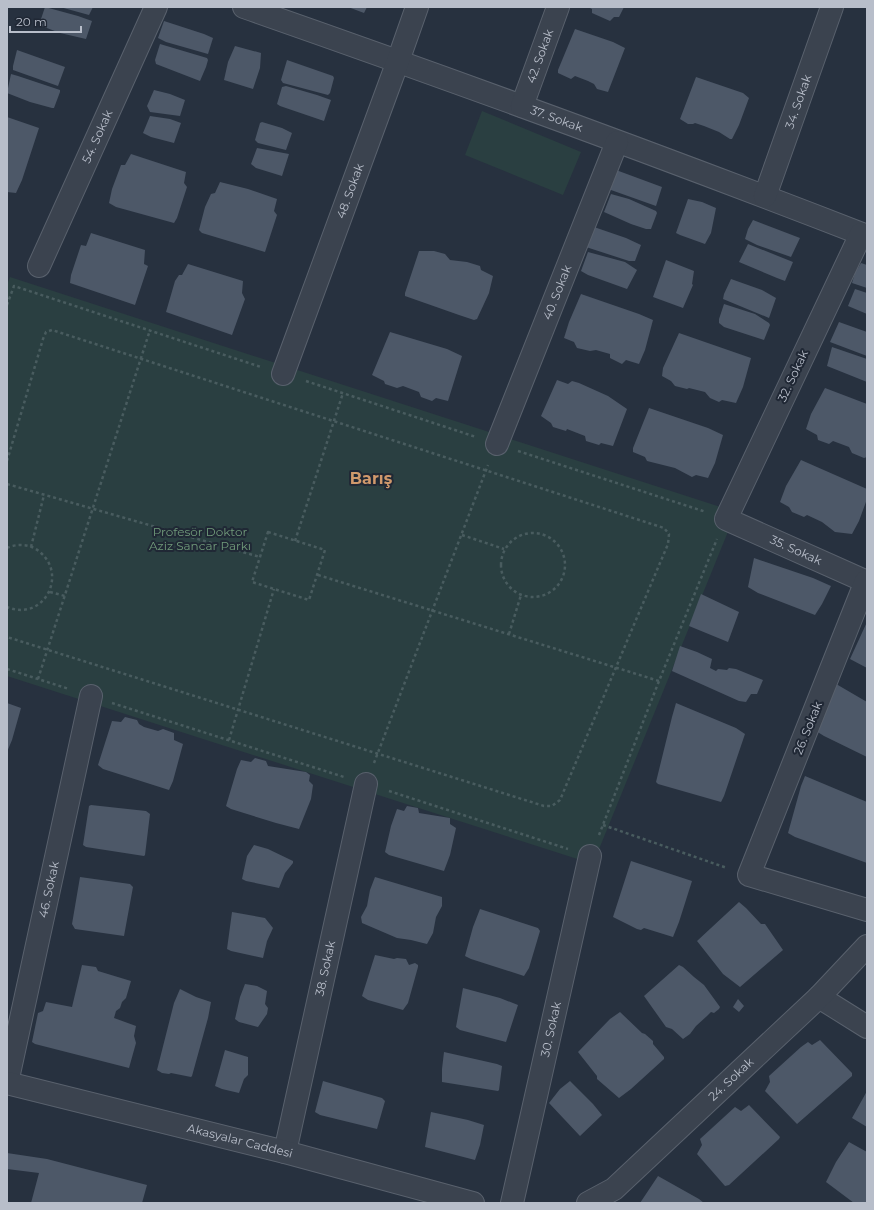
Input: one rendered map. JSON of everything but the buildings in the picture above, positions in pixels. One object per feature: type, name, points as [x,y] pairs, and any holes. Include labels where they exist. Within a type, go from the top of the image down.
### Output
[{"type":"street","name":"54. Sokak","points":[[39,266],[156,7]]},
{"type":"street","name":"37. Sokak","points":[[244,7],[522,106],[765,196],[864,235]]},
{"type":"street","name":"48. Sokak","points":[[283,374],[417,7]]},
{"type":"street","name":"42. Sokak","points":[[522,106],[558,7]]},
{"type":"street","name":"34. Sokak","points":[[765,196],[832,7]]},
{"type":"street","name":"40. Sokak","points":[[497,444],[617,142]]},
{"type":"street","name":"32. Sokak","points":[[726,519],[864,235]]},
{"type":"street","name":"35. Sokak","points":[[726,519],[866,582]]},
{"type":"street","name":"26. Sokak","points":[[749,875],[866,582]]},
{"type":"street","name":"46. Sokak","points":[[7,1083],[91,696]]},
{"type":"street","name":"38. Sokak","points":[[285,1152],[366,784]]},
{"type":"street","name":"30. Sokak","points":[[512,1203],[590,856]]},
{"type":"street","points":[[749,875],[867,910]]},
{"type":"street","name":"24. Sokak","points":[[588,1203],[614,1189],[819,997],[867,946]]},
{"type":"street","points":[[819,997],[867,1028]]},
{"type":"street","name":"Akasyalar Caddesi","points":[[7,1083],[285,1152],[473,1203]]},
{"type":"path","points":[[7,305],[14,286],[726,519],[659,681],[590,856],[7,669]]},
{"type":"path","points":[[7,461],[46,332],[52,330],[664,528],[669,534],[668,544],[560,800],[552,806],[544,806],[7,637]]},
{"type":"path","points":[[38,679],[150,330]]},
{"type":"path","points":[[295,541],[343,393]]},
{"type":"path","points":[[366,784],[497,444]]},
{"type":"path","points":[[7,484],[260,557]]},
{"type":"path","points":[[31,547],[44,495]]},
{"type":"path","points":[[268,532],[295,541],[325,550],[310,600],[252,582],[268,532]]},
{"type":"path","points":[[535,532],[551,537],[558,544],[563,554],[565,564],[564,575],[559,584],[542,596],[531,597],[521,595],[511,590],[501,571],[500,560],[504,549],[510,541],[519,534],[535,532]]},
{"type":"path","points":[[462,535],[504,549]]},
{"type":"path","points":[[7,548],[21,545],[31,547],[40,552],[48,560],[52,570],[53,581],[50,592],[44,600],[35,607],[24,610],[13,610],[7,607]]},
{"type":"path","points":[[318,575],[659,681]]},
{"type":"path","points":[[228,740],[274,589]]},
{"type":"path","points":[[50,592],[65,596]]},
{"type":"path","points":[[509,634],[521,595]]},
{"type":"path","points":[[603,825],[749,875]]},
{"type":"green space","points":[[482,111],[581,152],[563,195],[465,155]]},
{"type":"green space","name":"Profesör Doktor Aziz Sancar Parkı","points":[[10,277],[736,512],[593,864],[7,676],[7,285]]},
{"type":"district","name":"Barış","points":[[371,478]]}]
